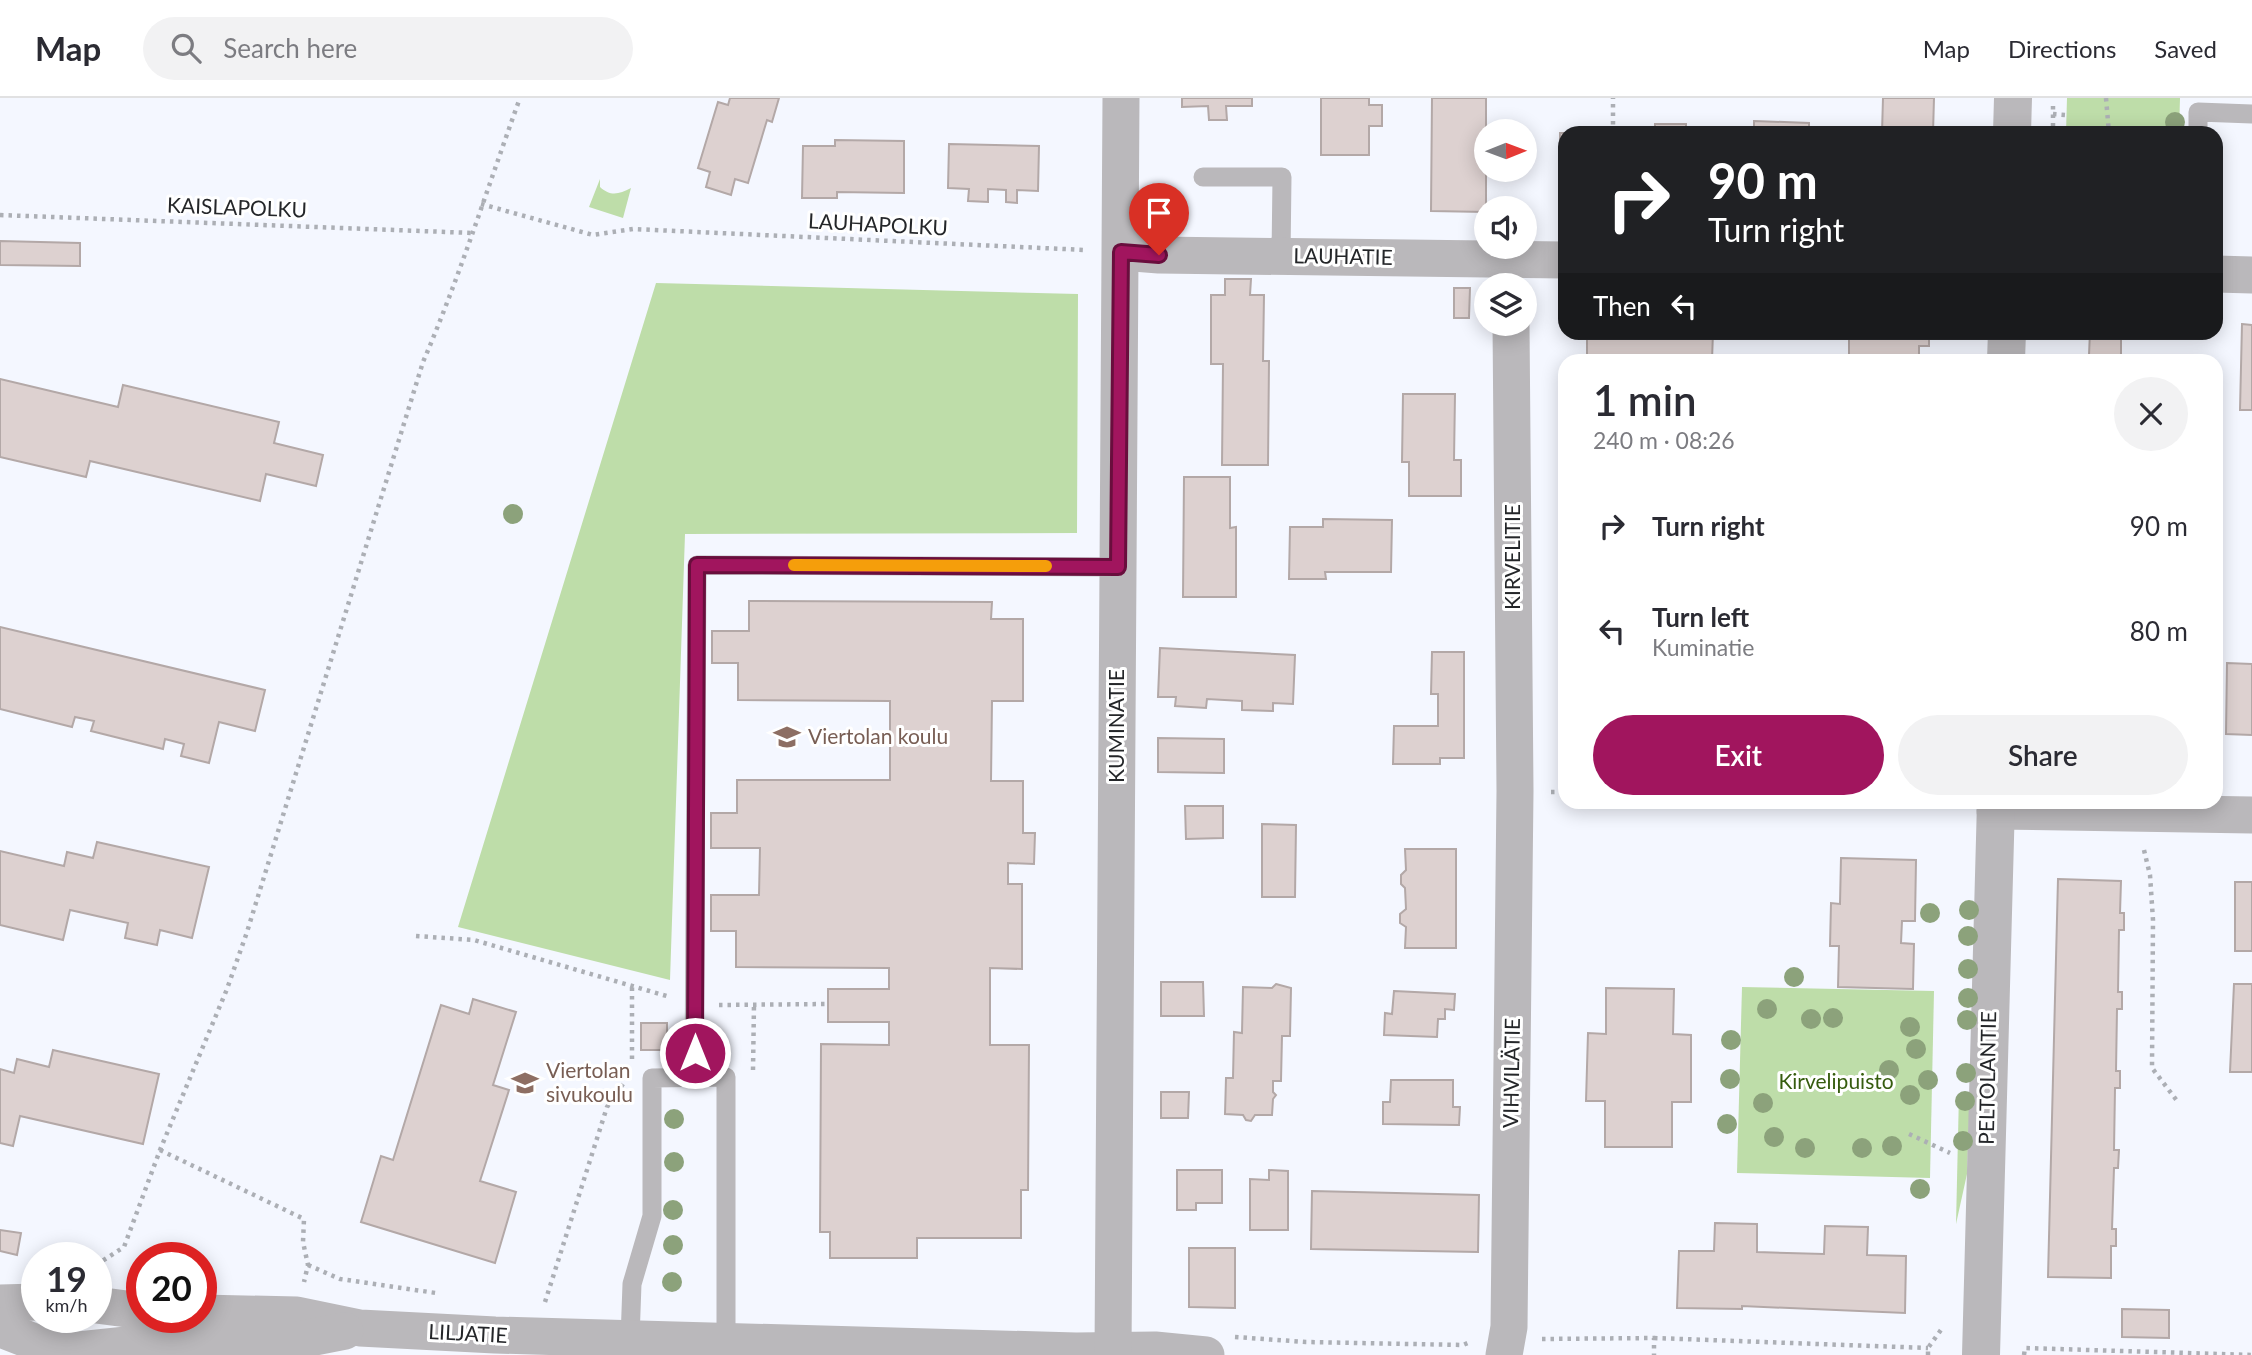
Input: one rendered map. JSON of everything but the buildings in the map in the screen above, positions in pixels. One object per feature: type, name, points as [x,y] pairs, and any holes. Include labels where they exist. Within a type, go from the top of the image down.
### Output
[{"type":"street","name":"KUMINATIE","points":[[1113,1353],[1121,98]]},
{"type":"street","points":[[2012,126],[2013,98]]},
{"type":"street","name":"LAUHATIE","points":[[1121,252],[1281,257],[1511,272],[1558,261]]},
{"type":"street","points":[[2223,274],[2252,275]]},
{"type":"street","name":"KIRVELITIE","points":[[1511,336],[1515,791]]},
{"type":"street","name":"VIHVILÄTIE","points":[[1506,1341],[1515,791]]},
{"type":"street","name":"PELTOLANTIE","points":[[1981,1355],[1983,809]]},
{"type":"street","points":[[2053,809],[2141,814],[2252,815]]},
{"type":"street","points":[[0,1303],[21,1302]]},
{"type":"street","name":"LILJATIE","points":[[217,1313],[297,1315],[360,1328],[494,1345],[630,1339],[726,1341],[809,1349],[1113,1353],[1216,1345]]},
{"type":"street","name":"LILJATIE","points":[[0,1326],[6,1331],[60,1352],[208,1341],[295,1341],[360,1328]]},
{"type":"lane","points":[[2198,126],[2199,105],[2252,114]]},
{"type":"lane","points":[[1203,177],[1282,177],[1281,257]]},
{"type":"lane","points":[[694,1078],[697,565],[1118,567]]},
{"type":"lane","points":[[630,1339],[632,1284],[652,1216],[652,1078],[726,1077],[726,1341]]},
{"type":"path","points":[[112,1255],[124,1247],[160,1150],[227,989],[423,362],[451,297],[481,204],[520,98]]},
{"type":"path","points":[[1613,98],[1613,126]]},
{"type":"path","points":[[2053,98],[2053,126]]},
{"type":"path","points":[[2106,98],[2108,126]]},
{"type":"path","points":[[2053,114],[2067,115]]},
{"type":"path","name":"LAUHAPOLKU","points":[[481,204],[593,235],[633,229],[1121,252]]},
{"type":"path","name":"KAISLAPOLKU","points":[[0,215],[473,233]]},
{"type":"path","points":[[2141,814],[2141,834],[2150,876],[2153,920],[2152,1068],[2178,1102]]},
{"type":"path","points":[[416,936],[474,940],[695,1005],[828,1004]]},
{"type":"path","points":[[544,1308],[607,1107],[632,1072],[632,986]]},
{"type":"path","points":[[632,1072],[652,1078]]},
{"type":"path","points":[[1909,1133],[1951,1153]]},
{"type":"path","points":[[160,1150],[304,1219],[303,1242],[308,1265]]},
{"type":"path","points":[[1216,1345],[1267,1341],[1463,1345],[1472,1342],[1488,1327],[1506,1341],[1533,1328],[1533,1339],[1654,1338],[1928,1348]]},
{"type":"path","points":[[1654,1338],[1654,1355]]},
{"type":"path","points":[[2024,1355],[2025,1348],[2252,1354]]},
{"type":"green space","points":[[2067,98],[2180,98],[2179,126],[2066,126]]},
{"type":"green space","points":[[600,179],[600,187],[611,193],[631,188],[623,218],[589,207]]},
{"type":"green space","points":[[656,283],[1078,294],[1077,533],[685,534],[670,980],[458,927]]},
{"type":"green space","name":"Kirvelipuisto","points":[[1742,987],[1934,991],[1930,1178],[1737,1173]]},
{"type":"green space","points":[[1959,1093],[1970,1093],[1967,1174],[1956,1224]]},
{"type":"slow traffic","points":[[794,565],[1046,566]]},
{"type":"place","name":"Viertolan koulu","points":[[787,737]]},
{"type":"place","name":"Viertolan sivukoulu","points":[[525,1083]]},
{"type":"route","points":[[695,1053],[697,565],[1118,567],[1121,252],[1159,255]]}]
